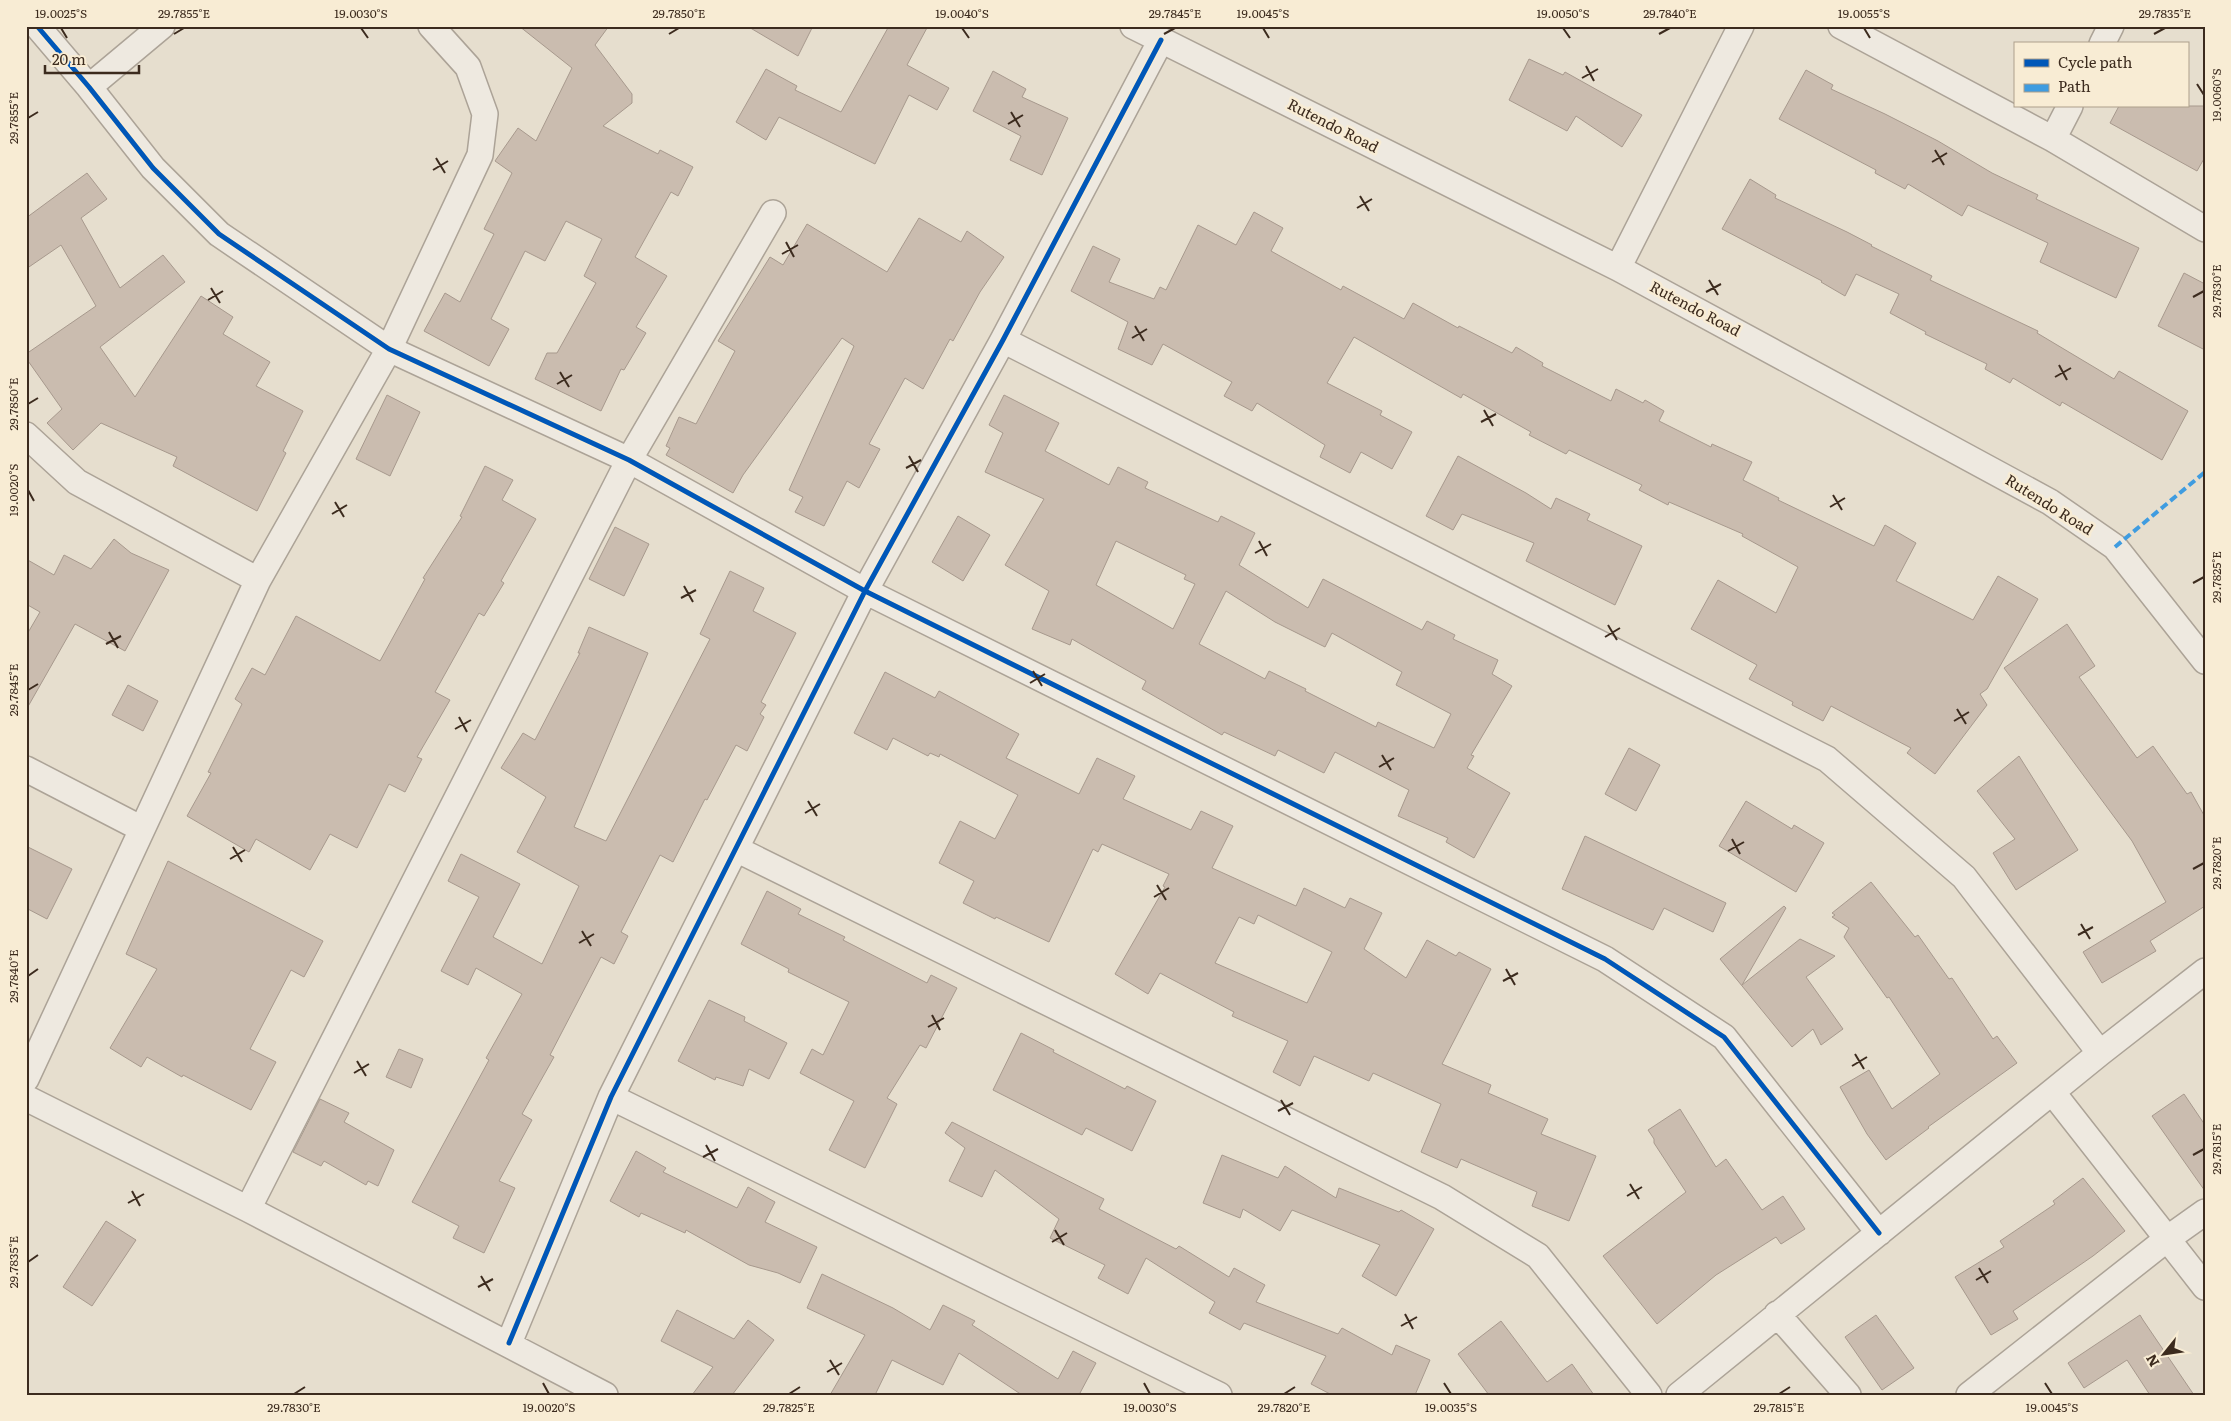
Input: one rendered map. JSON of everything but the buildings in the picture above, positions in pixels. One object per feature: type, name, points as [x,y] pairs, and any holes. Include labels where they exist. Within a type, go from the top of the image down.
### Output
[{"type":"street","points":[[37,26],[89,87],[153,168],[219,234],[389,349],[629,460],[865,591],[1605,959],[1724,1037],[1879,1233]]},
{"type":"street","points":[[89,87],[162,26]]},
{"type":"street","points":[[26,1079],[258,580],[389,349],[480,155],[485,114],[468,67],[431,26]]},
{"type":"street","name":"Rutendo Road","points":[[1133,26],[1618,268],[2050,502],[2115,547],[2205,661]]},
{"type":"street","points":[[1618,268],[1741,26]]},
{"type":"street","points":[[1841,26],[2053,139],[2205,229]]},
{"type":"street","points":[[2103,42],[2111,26]]},
{"type":"street","points":[[509,1343],[611,1098],[865,591],[1004,340],[1162,40]]},
{"type":"street","points":[[2053,139],[2069,108]]},
{"type":"street","points":[[248,1208],[629,460],[773,213]]},
{"type":"street","points":[[1004,340],[1826,759],[1964,877],[2100,1053]]},
{"type":"street","points":[[26,435],[77,482],[258,580]]},
{"type":"street","points":[[26,769],[142,829]]},
{"type":"street","points":[[736,849],[1442,1197],[1538,1256],[1649,1395]]},
{"type":"street","points":[[1679,1395],[2100,1053],[2205,972]]},
{"type":"street","points":[[2053,1093],[2205,1287]]},
{"type":"street","points":[[26,1098],[248,1208],[509,1343],[605,1395]]},
{"type":"street","points":[[611,1098],[1219,1395]]},
{"type":"street","points":[[1969,1395],[2167,1239],[2205,1212]]},
{"type":"street","points":[[1777,1314],[1848,1395]]},
{"type":"marked path","points":[[2115,547],[2205,472]]},
{"type":"cycle path","points":[[37,26],[89,87],[153,168],[219,234],[389,349],[629,460],[865,591],[1605,959],[1724,1037],[1879,1233]]},
{"type":"cycle path","points":[[509,1343],[611,1097],[865,591],[1003,340],[1161,40]]}]
